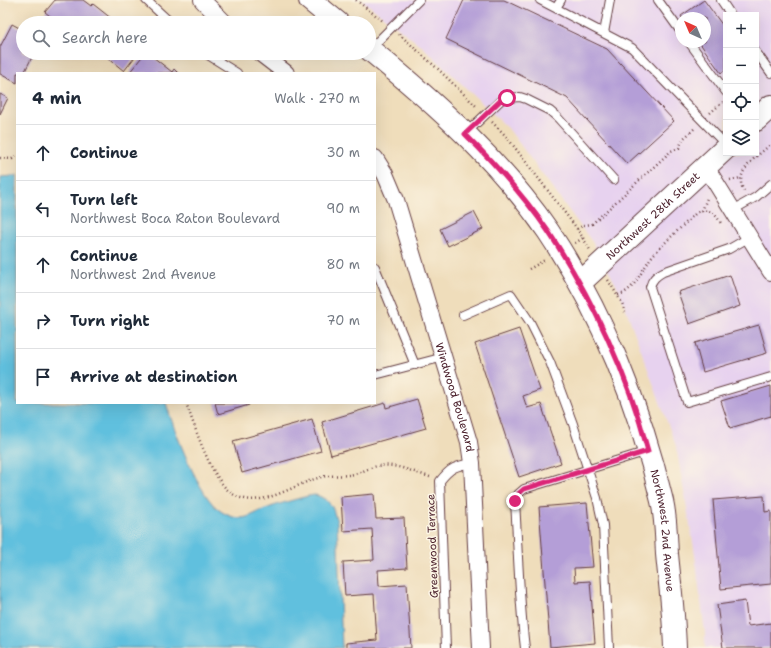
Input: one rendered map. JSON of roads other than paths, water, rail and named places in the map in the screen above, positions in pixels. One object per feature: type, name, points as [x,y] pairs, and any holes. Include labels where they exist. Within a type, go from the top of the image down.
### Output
[{"type":"street","points":[[202,0],[216,16]]},
{"type":"street","points":[[310,0],[329,16]]},
{"type":"street","name":"Northwest 2nd Avenue","points":[[376,55],[451,119],[514,188],[547,231],[580,283],[620,367],[640,420],[662,503],[675,648]]},
{"type":"street","points":[[269,60],[285,72]]},
{"type":"street","name":"Northwest 28th Street","points":[[580,283],[723,150]]},
{"type":"street","name":"Windwood Boulevard","points":[[376,160],[385,174],[396,200],[469,442],[472,463],[481,648]]},
{"type":"street","points":[[706,167],[771,272]]},
{"type":"lane","points":[[146,0],[163,16]]},
{"type":"lane","points":[[376,42],[419,0]]},
{"type":"lane","points":[[540,0],[632,48],[723,144]]},
{"type":"lane","points":[[556,8],[561,0]]},
{"type":"lane","points":[[604,33],[610,0]]},
{"type":"lane","points":[[658,0],[675,24]]},
{"type":"lane","points":[[721,0],[729,12]]},
{"type":"lane","points":[[693,48],[723,88]]},
{"type":"lane","points":[[759,56],[771,73]]},
{"type":"lane","points":[[216,60],[235,72]]},
{"type":"lane","points":[[465,134],[502,99],[513,97],[526,99],[550,111],[558,118],[614,180]]},
{"type":"lane","points":[[733,210],[756,197],[771,184]]},
{"type":"lane","points":[[750,237],[729,249],[663,272],[656,276],[650,287],[687,402],[771,377]]},
{"type":"lane","points":[[376,268],[415,365]]},
{"type":"lane","points":[[463,315],[511,294],[530,322],[550,362],[588,469],[603,525],[609,648]]},
{"type":"lane","points":[[376,375],[444,357]]},
{"type":"lane","points":[[525,648],[520,615],[520,578],[515,501],[516,496],[524,489],[648,451]]},
{"type":"lane","name":"Greenwood Terrace","points":[[446,648],[440,481],[447,472],[454,467],[472,463]]},
{"type":"water","points":[[16,175],[16,404],[166,404],[181,445],[196,479],[213,505],[222,512],[233,517],[244,518],[264,509],[292,500],[315,495],[325,499],[332,507],[337,521],[342,648],[0,648],[0,177]]}]
